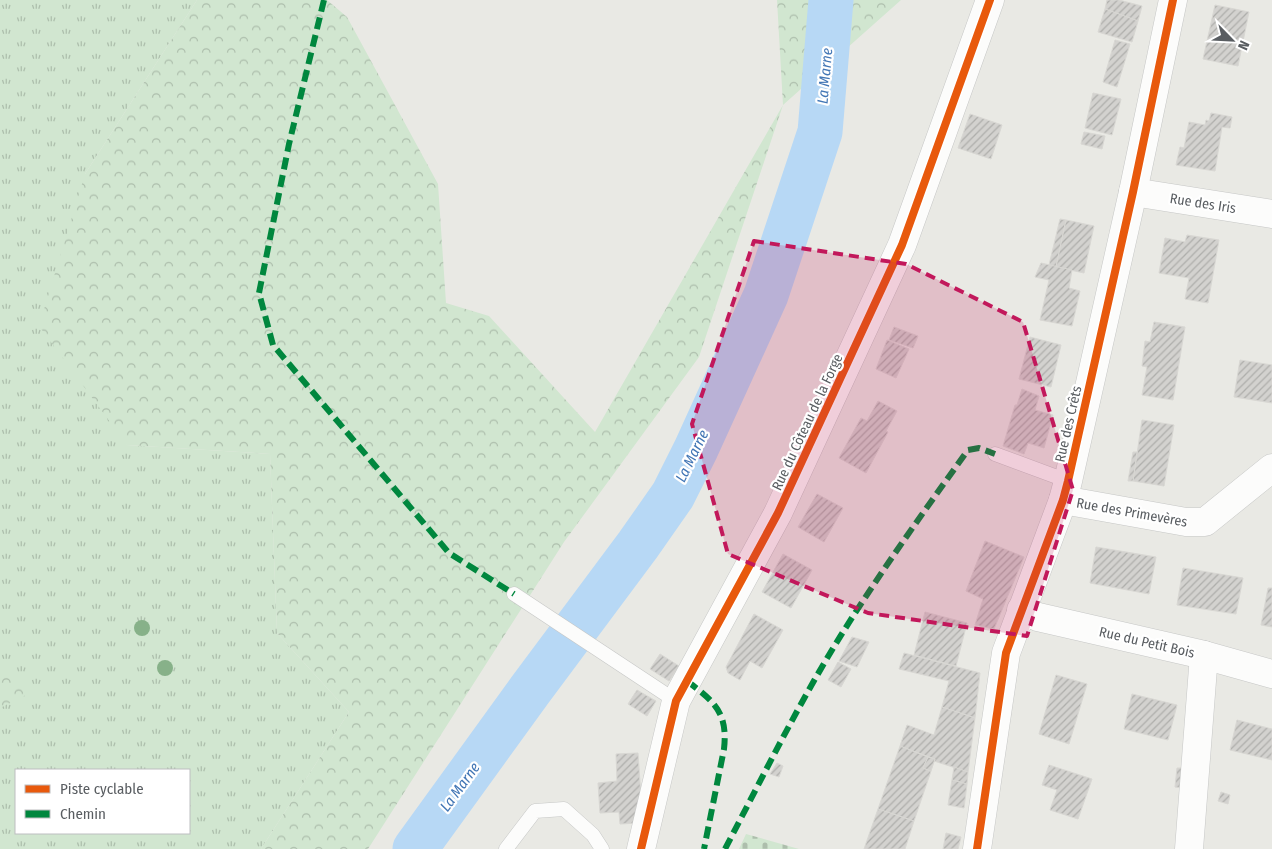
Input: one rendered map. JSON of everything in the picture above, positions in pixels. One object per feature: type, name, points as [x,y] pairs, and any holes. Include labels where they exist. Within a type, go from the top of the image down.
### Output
[{"type":"street","name":"Rue du Côteau de la Forge","points":[[641,849],[676,701],[778,513],[902,245],[990,0]]},
{"type":"street","name":"Rue des Crêts","points":[[977,849],[1006,652],[1066,490],[1133,192],[1173,0]]},
{"type":"street","name":"Rue des Iris","points":[[1133,192],[1272,214]]},
{"type":"street","name":"Rue des Primevères","points":[[1066,490],[1186,522],[1205,522],[1272,468]]},
{"type":"street","name":"Rue du Petit Bois","points":[[1021,610],[1038,617],[1204,655],[1272,674]]},
{"type":"street","points":[[1189,849],[1204,655]]},
{"type":"lane","points":[[995,454],[1066,490]]},
{"type":"lane","points":[[514,594],[676,701]]},
{"type":"lane","points":[[506,849],[535,811],[564,810],[594,835],[602,849]]},
{"type":"highlighted area","points":[[754,241],[906,264],[1023,322],[1073,490],[1027,636],[868,613],[728,554],[692,424]]},
{"type":"green space","points":[[0,0],[197,0],[85,174],[127,445],[270,454],[277,633],[349,712],[261,849],[0,849]]},
{"type":"green space","points":[[197,0],[327,0],[347,17],[438,184],[446,303],[489,316],[595,432],[783,105],[699,357],[564,542],[368,849],[261,849],[349,712],[277,633],[270,454],[127,445],[39,326],[85,174]]},
{"type":"green space","points":[[777,0],[901,0],[783,105]]},
{"type":"green space","points":[[0,666],[32,692],[0,708]]},
{"type":"green space","points":[[746,834],[799,849],[739,849]]},
{"type":"building","points":[[1107,0],[1119,0],[1142,6],[1138,21],[1105,9]]},
{"type":"building","points":[[1215,5],[1249,12],[1238,66],[1203,59]]},
{"type":"building","points":[[1105,9],[1138,21],[1132,42],[1098,32]]},
{"type":"building","points":[[1115,40],[1130,44],[1117,87],[1103,82]]},
{"type":"building","points":[[1093,93],[1121,99],[1112,135],[1085,128]]},
{"type":"building","points":[[1211,113],[1232,117],[1230,128],[1222,127],[1215,171],[1176,165],[1180,147],[1184,148],[1189,122],[1205,125],[1206,120],[1209,121]]},
{"type":"building","points":[[970,114],[1002,125],[991,159],[958,148]]},
{"type":"building","points":[[1084,132],[1105,136],[1102,149],[1081,144]]},
{"type":"building","points":[[1060,219],[1066,220],[1056,267],[1049,265]]},
{"type":"building","points":[[1066,220],[1094,226],[1084,273],[1056,267]]},
{"type":"building","points":[[1187,235],[1219,240],[1208,303],[1185,299],[1189,278],[1159,273],[1165,238],[1185,242]]},
{"type":"building","points":[[1041,263],[1072,270],[1069,288],[1080,291],[1072,326],[1040,320],[1049,280],[1035,277]]},
{"type":"building","points":[[1154,322],[1185,327],[1173,400],[1142,395],[1147,367],[1142,366],[1145,341],[1150,342]]},
{"type":"building","points":[[894,327],[918,336],[913,348],[889,340]]},
{"type":"building","points":[[1030,337],[1061,345],[1051,387],[1019,379]]},
{"type":"building","points":[[887,340],[909,349],[896,378],[876,369]]},
{"type":"building","points":[[1240,360],[1272,365],[1272,403],[1234,397]]},
{"type":"building","points":[[1022,389],[1039,396],[1035,410],[1053,415],[1044,448],[1028,443],[1024,454],[1003,446],[1015,405],[1017,405]]},
{"type":"building","points":[[878,401],[897,411],[866,473],[839,458],[861,418],[867,421]]},
{"type":"building","points":[[1142,420],[1174,425],[1164,486],[1133,481]]},
{"type":"building","points":[[1133,452],[1137,452],[1133,481],[1128,481]]},
{"type":"building","points":[[817,494],[843,508],[824,542],[798,527]]},
{"type":"building","points":[[985,541],[1024,557],[994,629],[975,625],[983,599],[966,591]]},
{"type":"building","points":[[1096,547],[1156,557],[1149,594],[1090,583]]},
{"type":"building","points":[[783,554],[812,570],[791,608],[762,592]]},
{"type":"building","points":[[1183,568],[1243,578],[1236,614],[1177,605]]},
{"type":"building","points":[[1268,588],[1272,588],[1272,627],[1261,625]]},
{"type":"building","points":[[925,612],[967,623],[956,666],[914,655]]},
{"type":"building","points":[[754,614],[783,630],[762,668],[750,661],[740,680],[728,673],[726,667]]},
{"type":"building","points":[[852,637],[869,642],[857,667],[839,661]]},
{"type":"building","points":[[904,653],[980,673],[975,718],[942,707],[949,681],[899,669]]},
{"type":"building","points":[[660,654],[679,666],[669,681],[650,669]]},
{"type":"building","points":[[838,662],[851,669],[841,687],[828,680]]},
{"type":"building","points":[[1056,675],[1087,684],[1069,744],[1039,734]]},
{"type":"building","points":[[637,690],[656,701],[647,716],[628,704]]},
{"type":"building","points":[[1132,694],[1177,705],[1168,740],[1124,729]]},
{"type":"building","points":[[942,707],[975,718],[968,772],[934,761],[935,759],[900,746],[907,725],[934,735]]},
{"type":"building","points":[[1237,720],[1272,729],[1272,760],[1230,750]]},
{"type":"building","points":[[900,746],[928,757],[923,768],[931,771],[914,821],[878,809]]},
{"type":"building","points":[[638,753],[642,811],[639,823],[620,824],[619,812],[600,813],[598,783],[617,781],[616,754]]},
{"type":"building","points":[[928,757],[935,759],[931,771],[923,768]]},
{"type":"building","points":[[777,763],[783,766],[779,777],[770,774]]},
{"type":"building","points":[[1049,765],[1092,779],[1078,819],[1050,810],[1057,790],[1042,785]]},
{"type":"building","points":[[954,767],[968,772],[967,784],[952,780]]},
{"type":"building","points":[[1177,768],[1186,768],[1183,788],[1175,787]]},
{"type":"building","points":[[952,780],[967,784],[964,808],[948,805]]},
{"type":"building","points":[[1221,792],[1230,795],[1228,804],[1218,801]]},
{"type":"building","points":[[878,809],[914,821],[905,849],[864,849]]},
{"type":"building","points":[[946,833],[961,837],[958,849],[943,849]]},
{"type":"waterway","name":"La Marne","points":[[415,849],[638,545],[673,495],[696,449],[766,295],[820,132],[831,0]]},
{"type":"marked path","points":[[324,0],[289,144],[259,293],[273,345],[449,553],[514,594]]},
{"type":"marked path","points":[[725,849],[820,670],[883,571],[968,450],[979,448],[995,454]]},
{"type":"marked path","points":[[687,681],[705,695],[718,709],[724,726],[724,749],[704,849]]},
{"type":"cycle path","points":[[641,849],[676,701],[778,513],[902,245],[990,0]]},
{"type":"cycle path","points":[[977,849],[1006,653],[1063,500],[1068,481],[1133,192],[1173,0]]}]
